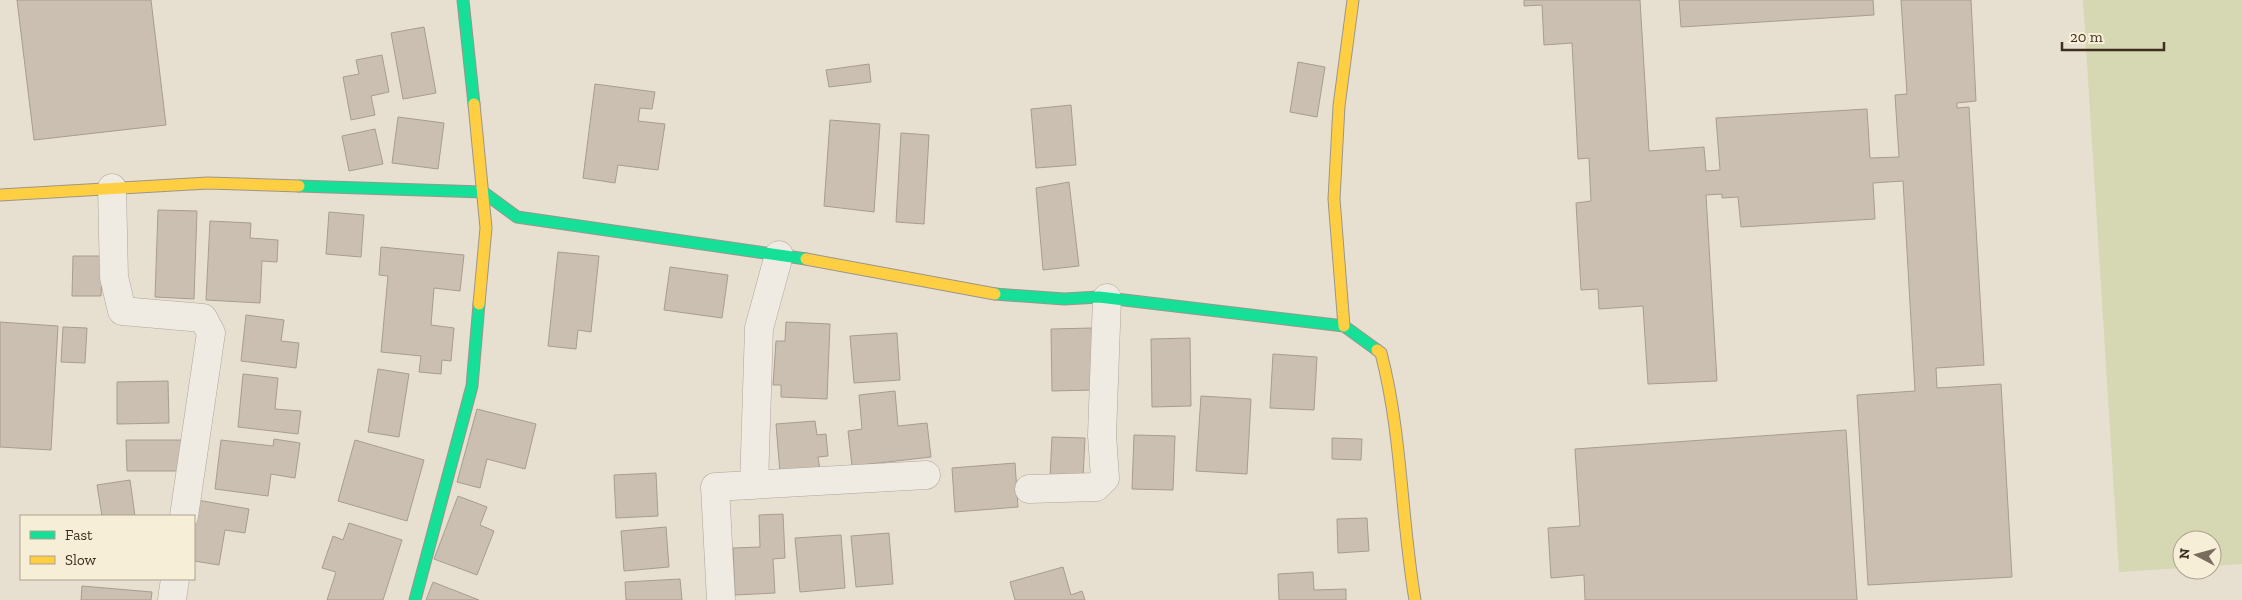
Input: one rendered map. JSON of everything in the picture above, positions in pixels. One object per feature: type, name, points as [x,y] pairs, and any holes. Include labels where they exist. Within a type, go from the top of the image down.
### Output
[{"type":"street","points":[[415,600],[472,386],[486,228],[464,0]]},
{"type":"street","points":[[1344,326],[1334,199],[1339,106],[1353,0]]},
{"type":"street","points":[[0,195],[208,183],[483,192],[517,218],[779,255],[1002,297],[1063,300],[1107,298],[1344,326],[1381,353],[1391,390],[1408,565],[1415,600]]},
{"type":"street","points":[[112,188],[114,276],[122,311],[203,318],[211,334],[184,515]]},
{"type":"street","points":[[754,485],[759,328],[779,255]]},
{"type":"street","points":[[1029,489],[1096,487],[1105,478],[1102,435],[1107,298]]},
{"type":"street","points":[[721,600],[715,487],[926,475]]},
{"type":"street","points":[[172,600],[175,580]]},
{"type":"green space","points":[[2083,0],[2242,0],[2242,564],[2222,565],[2222,530],[2172,530],[2172,569],[2119,572]]},
{"type":"building","points":[[17,0],[151,0],[166,125],[34,140]]},
{"type":"building","points":[[1524,0],[1640,0],[1649,151],[1704,147],[1706,171],[1720,170],[1716,118],[1867,109],[1870,158],[1899,157],[1895,95],[1907,94],[1901,0],[1971,0],[1976,101],[1957,103],[1957,108],[1969,107],[1984,365],[1936,368],[1937,388],[2001,384],[2012,577],[1868,585],[1857,395],[1915,391],[1903,181],[1873,183],[1875,219],[1741,227],[1738,197],[1722,198],[1722,194],[1706,195],[1717,381],[1648,384],[1643,306],[1599,309],[1598,289],[1581,290],[1576,203],[1591,201],[1589,158],[1578,159],[1572,43],[1544,45],[1542,5],[1524,6]]},
{"type":"building","points":[[1679,0],[1873,0],[1874,15],[1681,27]]},
{"type":"building","points":[[424,27],[436,93],[403,99],[391,33]]},
{"type":"building","points":[[382,55],[389,92],[371,96],[375,115],[351,120],[343,77],[359,74],[356,60]]},
{"type":"building","points":[[1298,62],[1325,67],[1317,117],[1290,112]]},
{"type":"building","points":[[869,64],[871,82],[829,87],[826,70]]},
{"type":"building","points":[[595,84],[655,92],[652,109],[640,108],[638,121],[665,124],[658,170],[618,165],[615,183],[583,178]]},
{"type":"building","points":[[1071,105],[1076,165],[1036,168],[1031,109]]},
{"type":"building","points":[[398,117],[444,123],[438,169],[392,163]]},
{"type":"building","points":[[830,120],[880,124],[874,212],[824,206]]},
{"type":"building","points":[[375,129],[383,164],[349,171],[342,136]]},
{"type":"building","points":[[901,133],[929,135],[924,224],[896,222]]},
{"type":"building","points":[[1069,182],[1079,266],[1043,270],[1036,188]]},
{"type":"building","points":[[158,210],[197,211],[194,299],[155,297]]},
{"type":"building","points":[[329,212],[364,215],[361,257],[326,254]]},
{"type":"building","points":[[210,221],[251,223],[250,238],[278,240],[277,262],[262,261],[260,303],[206,300]]},
{"type":"building","points":[[381,247],[464,255],[460,291],[434,288],[431,325],[454,328],[451,361],[442,360],[441,374],[419,372],[421,356],[381,352],[388,276],[379,275]]},
{"type":"building","points":[[558,252],[599,256],[591,332],[578,330],[576,349],[548,346]]},
{"type":"building","points":[[73,256],[103,256],[101,296],[72,296]]},
{"type":"building","points":[[670,267],[728,275],[722,318],[664,310]]},
{"type":"building","points":[[246,315],[284,320],[281,341],[299,343],[296,368],[241,361]]},
{"type":"building","points":[[0,322],[58,326],[51,450],[0,447]]},
{"type":"building","points":[[786,322],[830,324],[827,399],[781,397],[781,385],[773,385],[776,341],[785,341]]},
{"type":"building","points":[[63,327],[87,328],[85,363],[61,362]]},
{"type":"building","points":[[1092,328],[1093,390],[1052,391],[1051,329]]},
{"type":"building","points":[[897,333],[900,380],[854,383],[850,336]]},
{"type":"building","points":[[1190,338],[1191,406],[1152,407],[1151,339]]},
{"type":"building","points":[[1273,354],[1317,357],[1314,410],[1270,408]]},
{"type":"building","points":[[378,369],[409,374],[399,437],[368,432]]},
{"type":"building","points":[[243,374],[278,378],[275,409],[301,411],[298,434],[238,427]]},
{"type":"building","points":[[168,381],[169,423],[117,424],[117,382]]},
{"type":"building","points":[[895,391],[898,426],[927,423],[931,457],[852,466],[848,431],[862,429],[859,395]]},
{"type":"building","points":[[1201,396],[1251,399],[1247,474],[1196,471]]},
{"type":"building","points":[[477,409],[536,424],[525,469],[487,459],[480,488],[457,482]]},
{"type":"building","points":[[815,421],[817,435],[826,434],[828,456],[818,457],[820,470],[780,473],[776,424]]},
{"type":"building","points":[[1846,430],[1857,600],[1585,600],[1584,575],[1551,578],[1548,528],[1580,526],[1575,449]]},
{"type":"building","points":[[1134,435],[1175,436],[1173,490],[1132,489]]},
{"type":"building","points":[[1052,437],[1085,438],[1083,478],[1050,477]]},
{"type":"building","points":[[1332,438],[1362,439],[1361,460],[1332,459]]},
{"type":"building","points":[[274,439],[300,443],[295,478],[271,474],[268,496],[215,489],[221,440],[273,446]]},
{"type":"building","points":[[126,440],[187,440],[187,471],[127,471]]},
{"type":"building","points":[[355,440],[424,460],[407,521],[338,501]]},
{"type":"building","points":[[1015,463],[1018,507],[955,512],[952,468]]},
{"type":"building","points":[[656,473],[658,516],[616,518],[614,475]]},
{"type":"building","points":[[130,480],[135,515],[102,515],[97,485]]},
{"type":"building","points":[[458,496],[487,507],[480,525],[494,531],[477,575],[434,559]]},
{"type":"building","points":[[197,500],[249,509],[245,533],[225,530],[219,565],[195,561]]},
{"type":"building","points":[[783,514],[785,558],[773,559],[775,593],[735,595],[733,548],[760,547],[759,515]]},
{"type":"building","points":[[1367,518],[1369,551],[1338,553],[1337,519]]},
{"type":"building","points":[[349,523],[402,540],[383,600],[327,600],[336,572],[322,568],[333,536],[343,540]]},
{"type":"building","points":[[666,527],[669,567],[624,571],[621,531]]},
{"type":"building","points":[[889,533],[893,584],[856,587],[851,536]]},
{"type":"building","points":[[841,535],[845,588],[800,592],[795,538]]},
{"type":"building","points":[[1063,567],[1071,595],[1082,591],[1085,600],[1015,600],[1010,582]]},
{"type":"building","points":[[1313,572],[1314,590],[1346,589],[1346,600],[1279,600],[1278,574]]},
{"type":"building","points":[[680,579],[682,600],[626,600],[625,582]]},
{"type":"building","points":[[433,582],[479,600],[426,600]]},
{"type":"building","points":[[82,586],[152,592],[151,600],[81,600]]},
{"type":"traffic: fast","points":[[463,0],[474,104]]},
{"type":"traffic: fast","points":[[299,186],[483,192],[517,217],[806,259]]},
{"type":"traffic: fast","points":[[995,294],[1064,299],[1099,297],[1344,326],[1377,350]]},
{"type":"traffic: fast","points":[[415,600],[472,386],[479,304]]},
{"type":"traffic: slow","points":[[1344,326],[1334,199],[1339,106],[1353,0]]},
{"type":"traffic: slow","points":[[474,104],[486,228],[479,304]]},
{"type":"traffic: slow","points":[[0,195],[208,183],[299,186]]},
{"type":"traffic: slow","points":[[806,259],[995,294]]},
{"type":"traffic: slow","points":[[1377,350],[1381,353],[1393,414],[1415,600]]}]
